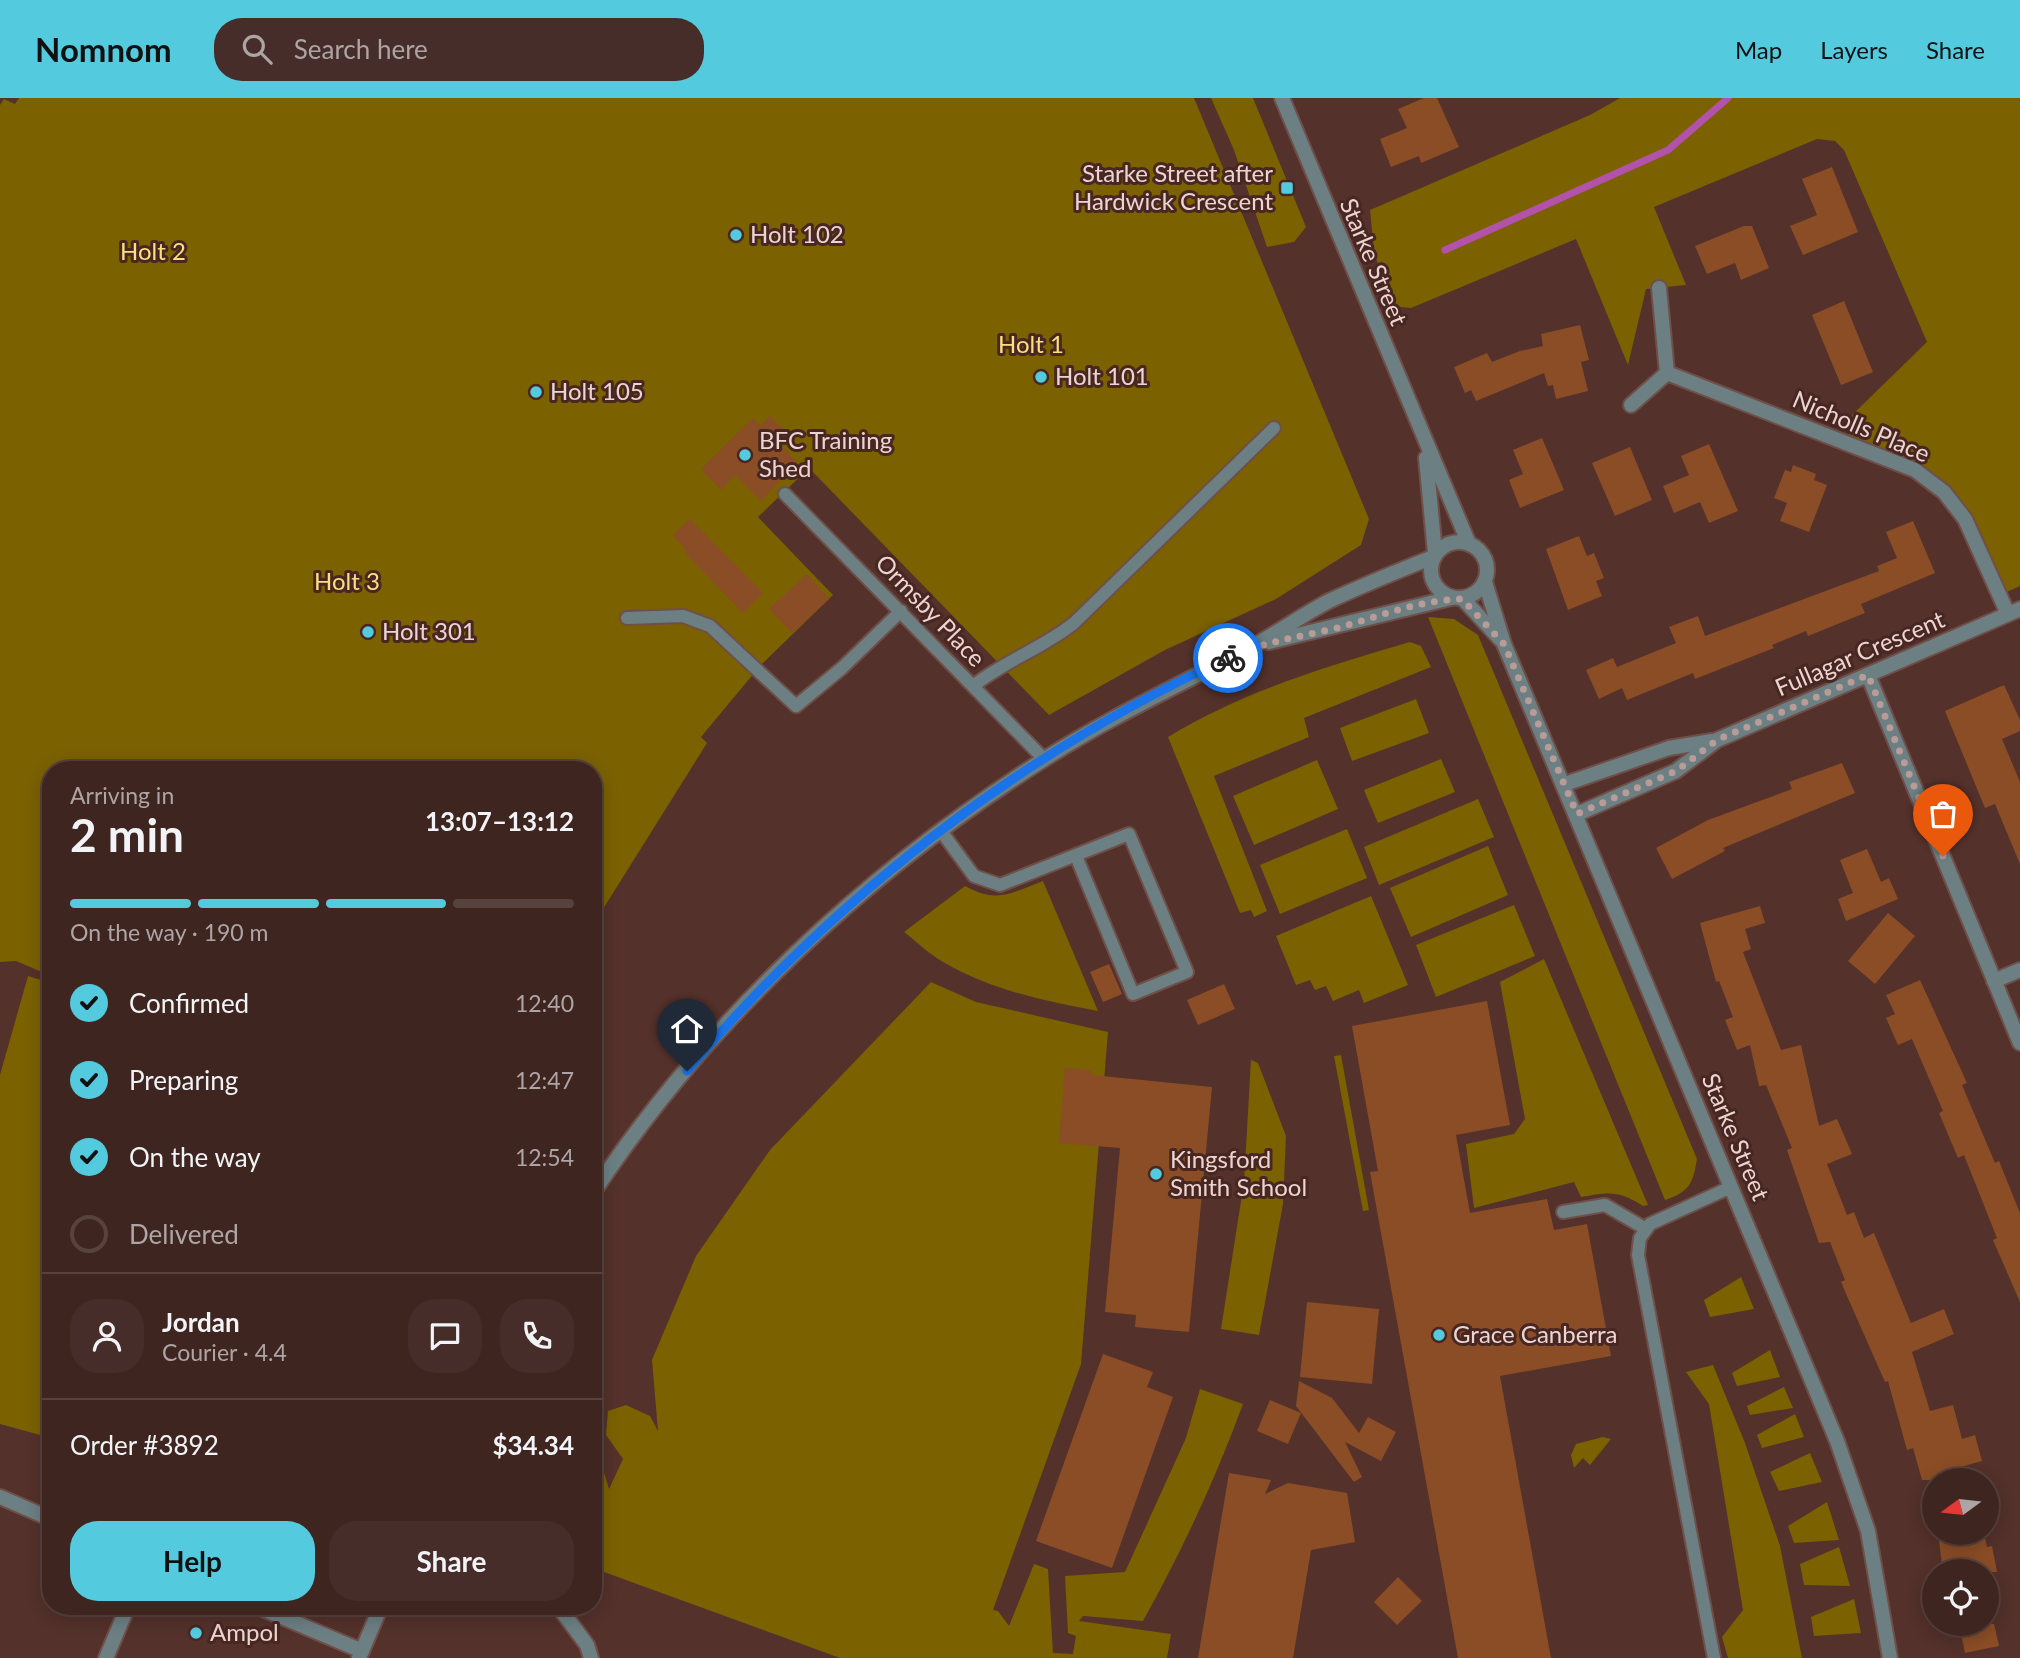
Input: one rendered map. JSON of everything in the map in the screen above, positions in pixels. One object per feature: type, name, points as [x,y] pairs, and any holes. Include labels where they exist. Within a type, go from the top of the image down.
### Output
[{"type":"street","name":"Starke Street","points":[[1282,98],[1424,443],[1469,544]]},
{"type":"street","points":[[1630,405],[1667,373],[1659,288]]},
{"type":"street","name":"Nicholls Place","points":[[1667,373],[1915,470],[1944,492],[1965,519],[2014,611]]},
{"type":"street","name":"Starke Street","points":[[1424,443],[1434,555]]},
{"type":"street","points":[[602,1181],[657,1107],[744,1007],[839,914],[940,831],[1044,759],[1130,708],[1255,645],[1328,602],[1434,555],[1455,541],[1469,544],[1482,553],[1486,562],[1485,582],[1472,596],[1255,645]]},
{"type":"street","points":[[1434,555],[1430,570],[1432,582],[1440,592],[1457,598]]},
{"type":"street","name":"Starke Street","points":[[1485,582],[1504,644],[1565,784],[1837,1441],[1868,1531],[1890,1658]]},
{"type":"street","name":"Starke Street","points":[[1457,598],[1504,644]]},
{"type":"street","name":"Fullagar Crescent","points":[[1577,814],[1676,771],[1717,740],[2014,611]]},
{"type":"street","points":[[1868,675],[2020,1043]]},
{"type":"street","name":"Fullagar Crescent","points":[[1565,784],[1669,748],[1717,740]]},
{"type":"street","points":[[1994,981],[2020,970]]},
{"type":"street","points":[[0,1497],[42,1515]]},
{"type":"street","points":[[106,1658],[124,1615]]},
{"type":"street","points":[[275,1615],[361,1655],[377,1615]]},
{"type":"street","points":[[565,1615],[587,1645],[591,1658]]},
{"type":"lane","points":[[973,686],[996,667],[1061,633],[1074,623],[1274,428]]},
{"type":"lane","name":"Ormsby Place","points":[[785,494],[1044,759]]},
{"type":"lane","points":[[627,618],[683,617],[710,626],[796,706],[874,639],[901,611]]},
{"type":"lane","points":[[940,831],[974,876],[1000,885],[1129,834],[1187,972],[1133,994],[1076,856]]},
{"type":"lane","points":[[1714,1658],[1638,1255],[1640,1238],[1646,1229],[1664,1217],[1731,1187]]},
{"type":"lane","points":[[1563,1212],[1605,1205],[1646,1229]]},
{"type":"green space","points":[[19,98],[1194,98],[1369,519],[1361,545],[1276,599],[1165,650],[1049,715],[809,468],[758,517],[833,595],[760,666],[701,737],[707,743],[602,911],[602,761],[42,761],[42,972],[16,961],[0,962],[0,105],[4,99],[15,104]]},
{"type":"green space","points":[[1211,98],[1253,98],[1306,227],[1294,242],[1267,247],[1234,150]]},
{"type":"green space","points":[[1620,98],[2020,98],[2020,586],[2000,595],[1944,492],[1847,444],[1852,415],[1927,342],[1844,150],[1835,141],[1817,139],[1654,207],[1686,285],[1646,289],[1628,365],[1576,239],[1411,308],[1391,306],[1374,251],[1370,210],[1590,115]]},
{"type":"green space","points":[[1428,617],[1454,619],[1478,635],[1697,1159],[1694,1175],[1680,1194],[1665,1200]]},
{"type":"green space","points":[[1410,642],[1421,646],[1431,667],[1304,718],[1309,737],[1214,776],[1267,911],[1254,917],[1251,910],[1240,913],[1168,737],[1256,693]]},
{"type":"green space","points":[[1416,699],[1429,733],[1352,761],[1340,728]]},
{"type":"green space","points":[[1441,759],[1455,792],[1378,823],[1364,790]]},
{"type":"green space","points":[[1317,760],[1338,809],[1254,845],[1233,796]]},
{"type":"green space","points":[[1478,799],[1494,837],[1379,885],[1364,847]]},
{"type":"green space","points":[[1347,829],[1367,878],[1280,914],[1260,865]]},
{"type":"green space","points":[[1488,846],[1508,895],[1411,937],[1390,888]]},
{"type":"green space","points":[[1043,881],[1098,1011],[1038,998],[980,980],[938,959],[904,932],[965,886],[986,894],[1004,895]]},
{"type":"green space","points":[[1371,896],[1408,985],[1364,1003],[1359,990],[1333,1001],[1326,986],[1315,990],[1310,980],[1296,985],[1276,936]]},
{"type":"green space","points":[[1514,905],[1535,956],[1436,997],[1416,945]]},
{"type":"green space","points":[[1544,959],[1648,1205],[1643,1206],[1627,1197],[1614,1194],[1581,1197],[1574,1182],[1474,1208],[1466,1144],[1514,1134],[1525,1119],[1500,982]]},
{"type":"green space","points":[[28,976],[42,980],[42,1436],[0,1424],[0,1075]]},
{"type":"green space","points":[[931,982],[976,1002],[1108,1032],[1081,1364],[993,1610],[998,1611],[1009,1626],[1034,1564],[1048,1569],[1053,1653],[1073,1654],[1076,1636],[1068,1633],[1065,1576],[1125,1572],[1186,1438],[1200,1389],[1243,1404],[1197,1515],[1171,1568],[1143,1621],[1083,1616],[1079,1621],[1171,1634],[1167,1658],[840,1658],[602,1571],[602,1466],[609,1489],[623,1459],[606,1435],[608,1411],[626,1405],[650,1416],[658,1431],[652,1360],[696,1256],[770,1150]]},
{"type":"green space","points":[[1341,1055],[1369,1210],[1363,1211],[1334,1056]]},
{"type":"green space","points":[[1251,1060],[1258,1063],[1286,1136],[1283,1204],[1259,1335],[1221,1329],[1244,1182]]},
{"type":"green space","points":[[1741,1277],[1754,1309],[1710,1317],[1704,1300]]},
{"type":"green space","points":[[1770,1350],[1780,1377],[1737,1386],[1732,1373]]},
{"type":"green space","points":[[1713,1365],[1745,1443],[1780,1546],[1802,1658],[1728,1658],[1722,1637],[1743,1610],[1709,1404],[1686,1372]]},
{"type":"green space","points":[[1784,1387],[1793,1408],[1750,1415],[1747,1406]]},
{"type":"green space","points":[[1795,1414],[1804,1437],[1762,1448],[1757,1435]]},
{"type":"green space","points":[[1603,1437],[1611,1439],[1590,1465],[1583,1458],[1574,1468],[1571,1455],[1576,1444]]},
{"type":"green space","points":[[1810,1453],[1822,1482],[1779,1491],[1770,1472]]},
{"type":"green space","points":[[1827,1502],[1839,1540],[1794,1543],[1788,1526]]},
{"type":"green space","points":[[1839,1547],[1850,1586],[1804,1585],[1800,1564]]},
{"type":"green space","points":[[1854,1599],[1861,1633],[1814,1636],[1811,1617]]},
{"type":"building","points":[[1424,98],[1437,98],[1459,147],[1421,163],[1419,156],[1391,167],[1380,139],[1407,128],[1398,109]]},
{"type":"building","points":[[1832,167],[1858,232],[1803,255],[1790,226],[1817,215],[1802,179]]},
{"type":"building","points":[[1744,226],[1752,226],[1769,268],[1741,280],[1735,263],[1707,274],[1695,246]]},
{"type":"building","points":[[1844,301],[1873,372],[1841,385],[1812,315]]},
{"type":"building","points":[[1580,325],[1589,360],[1581,362],[1588,391],[1556,399],[1553,385],[1548,386],[1544,373],[1476,401],[1471,390],[1465,393],[1454,367],[1487,353],[1492,362],[1520,351],[1543,346],[1541,334]]},
{"type":"building","name":"BFC Training Shed","points":[[770,416],[787,433],[777,442],[797,462],[761,501],[735,475],[721,490],[701,469],[753,418],[760,426]]},
{"type":"building","points":[[1542,438],[1564,490],[1520,508],[1509,480],[1523,474],[1513,450]]},
{"type":"building","points":[[1709,444],[1738,511],[1709,523],[1700,502],[1674,513],[1663,486],[1689,475],[1681,456]]},
{"type":"building","points":[[1630,447],[1652,500],[1615,516],[1592,463]]},
{"type":"building","points":[[1793,465],[1816,474],[1814,480],[1827,485],[1809,532],[1780,521],[1787,503],[1774,498],[1785,470],[1791,472]]},
{"type":"building","points":[[690,519],[763,593],[743,613],[685,553],[687,551],[673,535]]},
{"type":"building","points":[[1913,521],[1935,573],[1861,604],[1865,613],[1808,636],[1806,631],[1772,645],[1774,648],[1695,679],[1693,673],[1627,700],[1622,688],[1599,699],[1586,670],[1613,658],[1617,667],[1676,643],[1669,627],[1698,616],[1705,636],[1879,571],[1877,566],[1897,558],[1886,532]]},
{"type":"building","points":[[1579,536],[1587,556],[1594,553],[1604,578],[1596,581],[1602,596],[1568,610],[1546,549]]},
{"type":"building","points":[[807,574],[829,599],[792,633],[769,609]]},
{"type":"building","points":[[2004,685],[2020,720],[2020,731],[2002,739],[2020,782],[2020,864],[1995,804],[1985,808],[1945,711]]},
{"type":"building","points":[[1842,763],[1855,793],[1723,848],[1725,851],[1672,879],[1656,848],[1708,820],[1792,789],[1789,782]]},
{"type":"building","points":[[1867,849],[1881,882],[1889,878],[1898,899],[1846,921],[1838,899],[1853,893],[1840,860]]},
{"type":"building","points":[[1760,906],[1765,923],[1745,929],[1751,949],[1743,952],[1781,1050],[1801,1045],[1819,1126],[1837,1119],[1852,1154],[1827,1164],[1847,1215],[1854,1212],[1864,1238],[1874,1233],[1911,1323],[1944,1309],[1954,1334],[1912,1352],[1930,1411],[1953,1405],[1962,1439],[1975,1435],[1982,1461],[1957,1468],[1922,1468],[1922,1480],[1913,1448],[1907,1450],[1888,1381],[1885,1382],[1841,1282],[1845,1280],[1830,1242],[1819,1243],[1787,1150],[1792,1148],[1766,1085],[1759,1086],[1750,1045],[1737,1050],[1725,1020],[1733,1017],[1719,981],[1716,982],[1700,923]]},
{"type":"building","points":[[1888,913],[1915,936],[1875,984],[1848,961]]},
{"type":"building","points":[[1109,964],[1122,994],[1103,1002],[1090,972]]},
{"type":"building","points":[[1920,980],[1967,1083],[1962,1085],[1995,1163],[1999,1161],[2020,1213],[2020,1302],[1993,1240],[1997,1238],[1964,1155],[1958,1158],[1939,1113],[1943,1111],[1912,1039],[1898,1045],[1886,1018],[1895,1014],[1886,995]]},
{"type":"building","points":[[1224,984],[1235,1009],[1198,1025],[1187,1000]]},
{"type":"building","points":[[1487,1001],[1510,1125],[1456,1135],[1470,1213],[1547,1199],[1554,1230],[1587,1224],[1611,1356],[1500,1376],[1551,1658],[1458,1658],[1370,1172],[1378,1171],[1352,1026]]},
{"type":"building","points":[[1065,1068],[1092,1070],[1092,1075],[1212,1087],[1189,1332],[1135,1327],[1136,1315],[1105,1312],[1120,1148],[1059,1143]]},
{"type":"building","points":[[1307,1302],[1379,1309],[1372,1384],[1300,1377]]},
{"type":"building","points":[[1103,1354],[1153,1372],[1147,1387],[1173,1397],[1112,1568],[1036,1541]]},
{"type":"building","points":[[1299,1381],[1332,1398],[1359,1433],[1368,1417],[1396,1432],[1381,1461],[1345,1442],[1362,1477],[1354,1482],[1296,1406]]},
{"type":"building","points":[[1270,1400],[1301,1413],[1288,1444],[1257,1431]]},
{"type":"building","points":[[1229,1473],[1271,1480],[1265,1494],[1288,1483],[1347,1493],[1355,1542],[1311,1550],[1293,1658],[1198,1658]]},
{"type":"building","points":[[1940,1545],[1992,1546],[1994,1559],[1941,1559]]},
{"type":"building","points":[[1398,1577],[1422,1601],[1397,1625],[1374,1602]]},
{"type":"building","points":[[1961,1636],[1997,1636],[1999,1646],[1965,1653]]},
{"type":"waterway","points":[[1445,250],[1668,150],[1728,98]]},
{"type":"way so far","points":[[1228,658],[1255,645],[1336,628],[1416,605],[1451,598],[1462,599],[1504,644],[1577,814],[1676,771],[1717,740],[1868,675],[1943,856]]},
{"type":"place","name":"Starke Street after Hardwick Crescent","points":[[1287,188]]},
{"type":"place","name":"Holt 102","points":[[736,235]]},
{"type":"place","name":"Holt 101","points":[[1041,377]]},
{"type":"place","name":"Holt 105","points":[[536,392]]},
{"type":"place","name":"BFC Training Shed","points":[[745,455]]},
{"type":"place","name":"Holt 301","points":[[368,632]]},
{"type":"place","name":"Kingsford Smith School","points":[[1156,1174]]},
{"type":"place","name":"Grace Canberra","points":[[1439,1335]]},
{"type":"place","name":"Ampol","points":[[196,1633]]},
{"type":"route","points":[[687,1071],[779,971],[839,914],[940,831],[1044,759],[1130,708],[1228,658]]},
{"type":"park label","name":"Holt 2","points":[[153,252]]},
{"type":"park label","name":"Holt 1","points":[[1031,345]]},
{"type":"park label","name":"Holt 3","points":[[347,582]]}]
